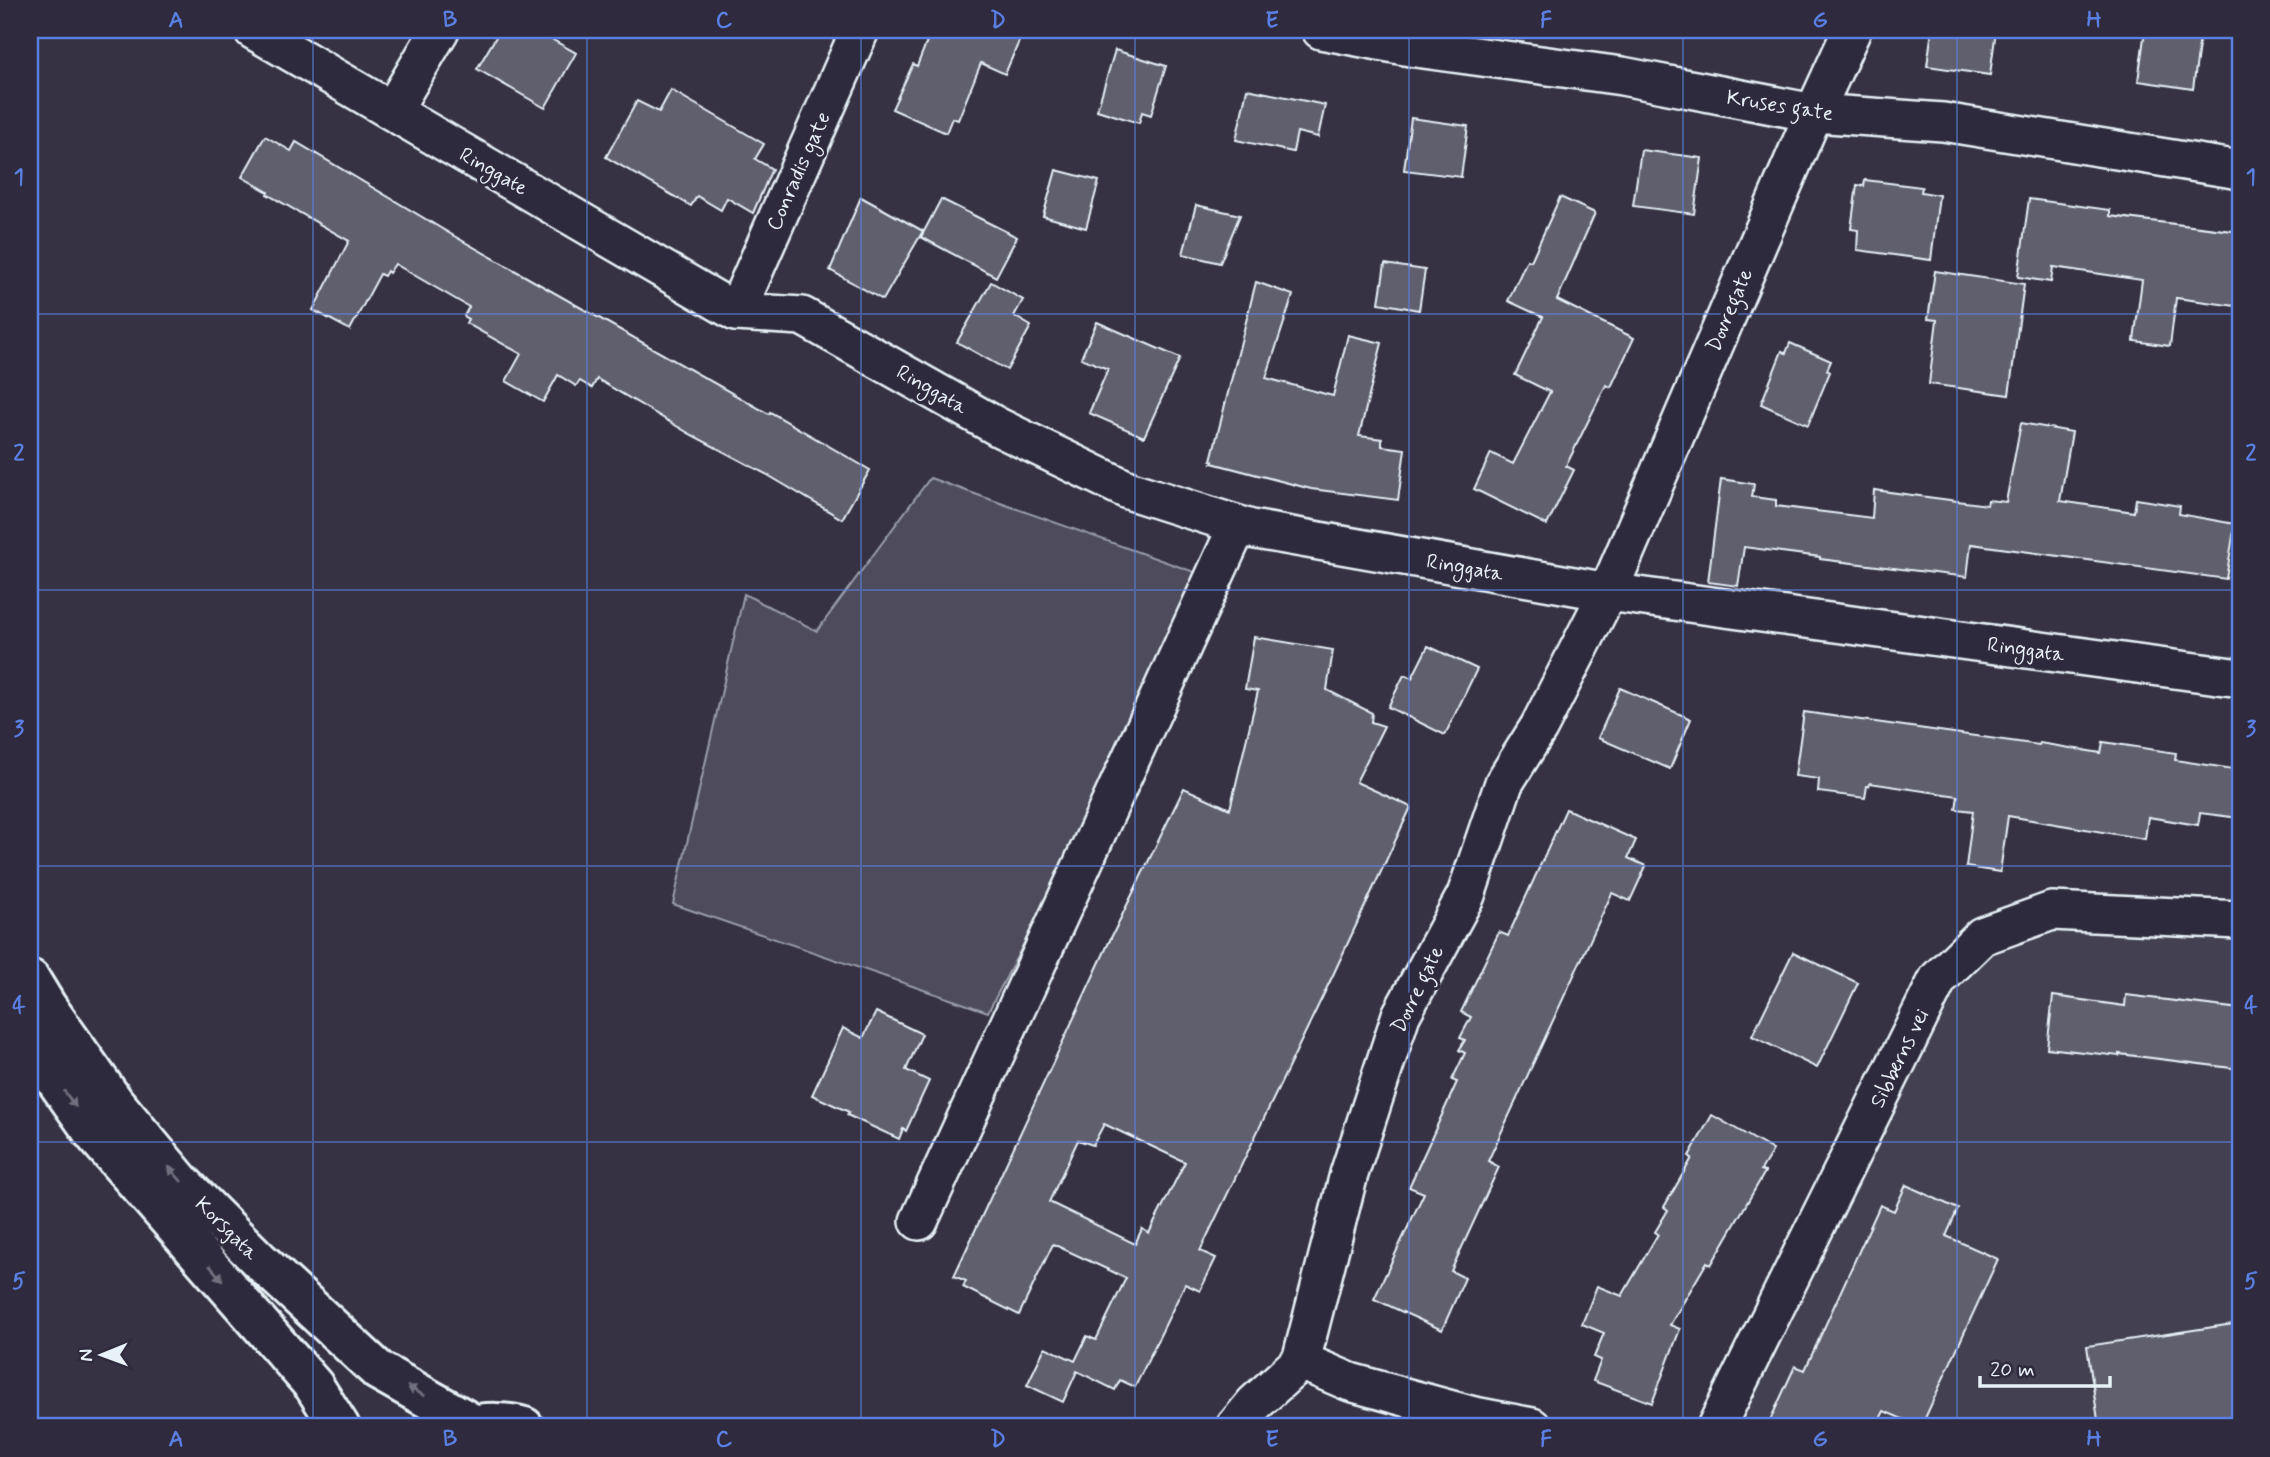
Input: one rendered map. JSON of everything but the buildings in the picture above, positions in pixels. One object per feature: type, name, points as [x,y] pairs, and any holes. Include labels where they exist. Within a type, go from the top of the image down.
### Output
[{"type":"street","name":"Ringgate","points":[[253,30],[736,312]]},
{"type":"street","points":[[392,111],[440,30]]},
{"type":"street","name":"Conradis gate","points":[[736,312],[860,30]]},
{"type":"street","name":"Kruses gate","points":[[1321,30],[1416,48],[1622,76],[1814,113],[1943,122],[2240,170]]},
{"type":"street","name":"Dovregate","points":[[1608,592],[1852,30]]},
{"type":"street","name":"Ringgata","points":[[736,312],[802,316],[998,426],[1128,490],[1238,525],[1608,592],[2240,678]]},
{"type":"street","points":[[919,1221],[1238,525]]},
{"type":"street","name":"Dovre gate","points":[[1301,1361],[1349,1174],[1401,1014],[1466,895],[1504,783],[1539,727],[1608,592]]},
{"type":"street","name":"Sibberns vei","points":[[1716,1427],[1938,979],[1982,936],[2052,911],[2240,920]]},
{"type":"street","name":"Korsgata","points":[[30,979],[114,1102],[180,1181],[260,1261],[379,1371],[471,1426]]},
{"type":"street","name":"Korsgata","points":[[30,1044],[95,1135],[314,1386],[340,1427]]},
{"type":"street","points":[[1235,1427],[1254,1404],[1301,1361],[1350,1382],[1474,1416],[1532,1427]]},
{"type":"street","points":[[471,1426],[514,1424],[524,1427]]},
{"type":"shaded area","points":[[930,478],[1214,579],[988,1012],[673,904],[744,594],[817,631]]},
{"type":"shaded area","points":[[2052,911],[2240,936],[2240,1427],[1716,1427],[1938,979]]}]
